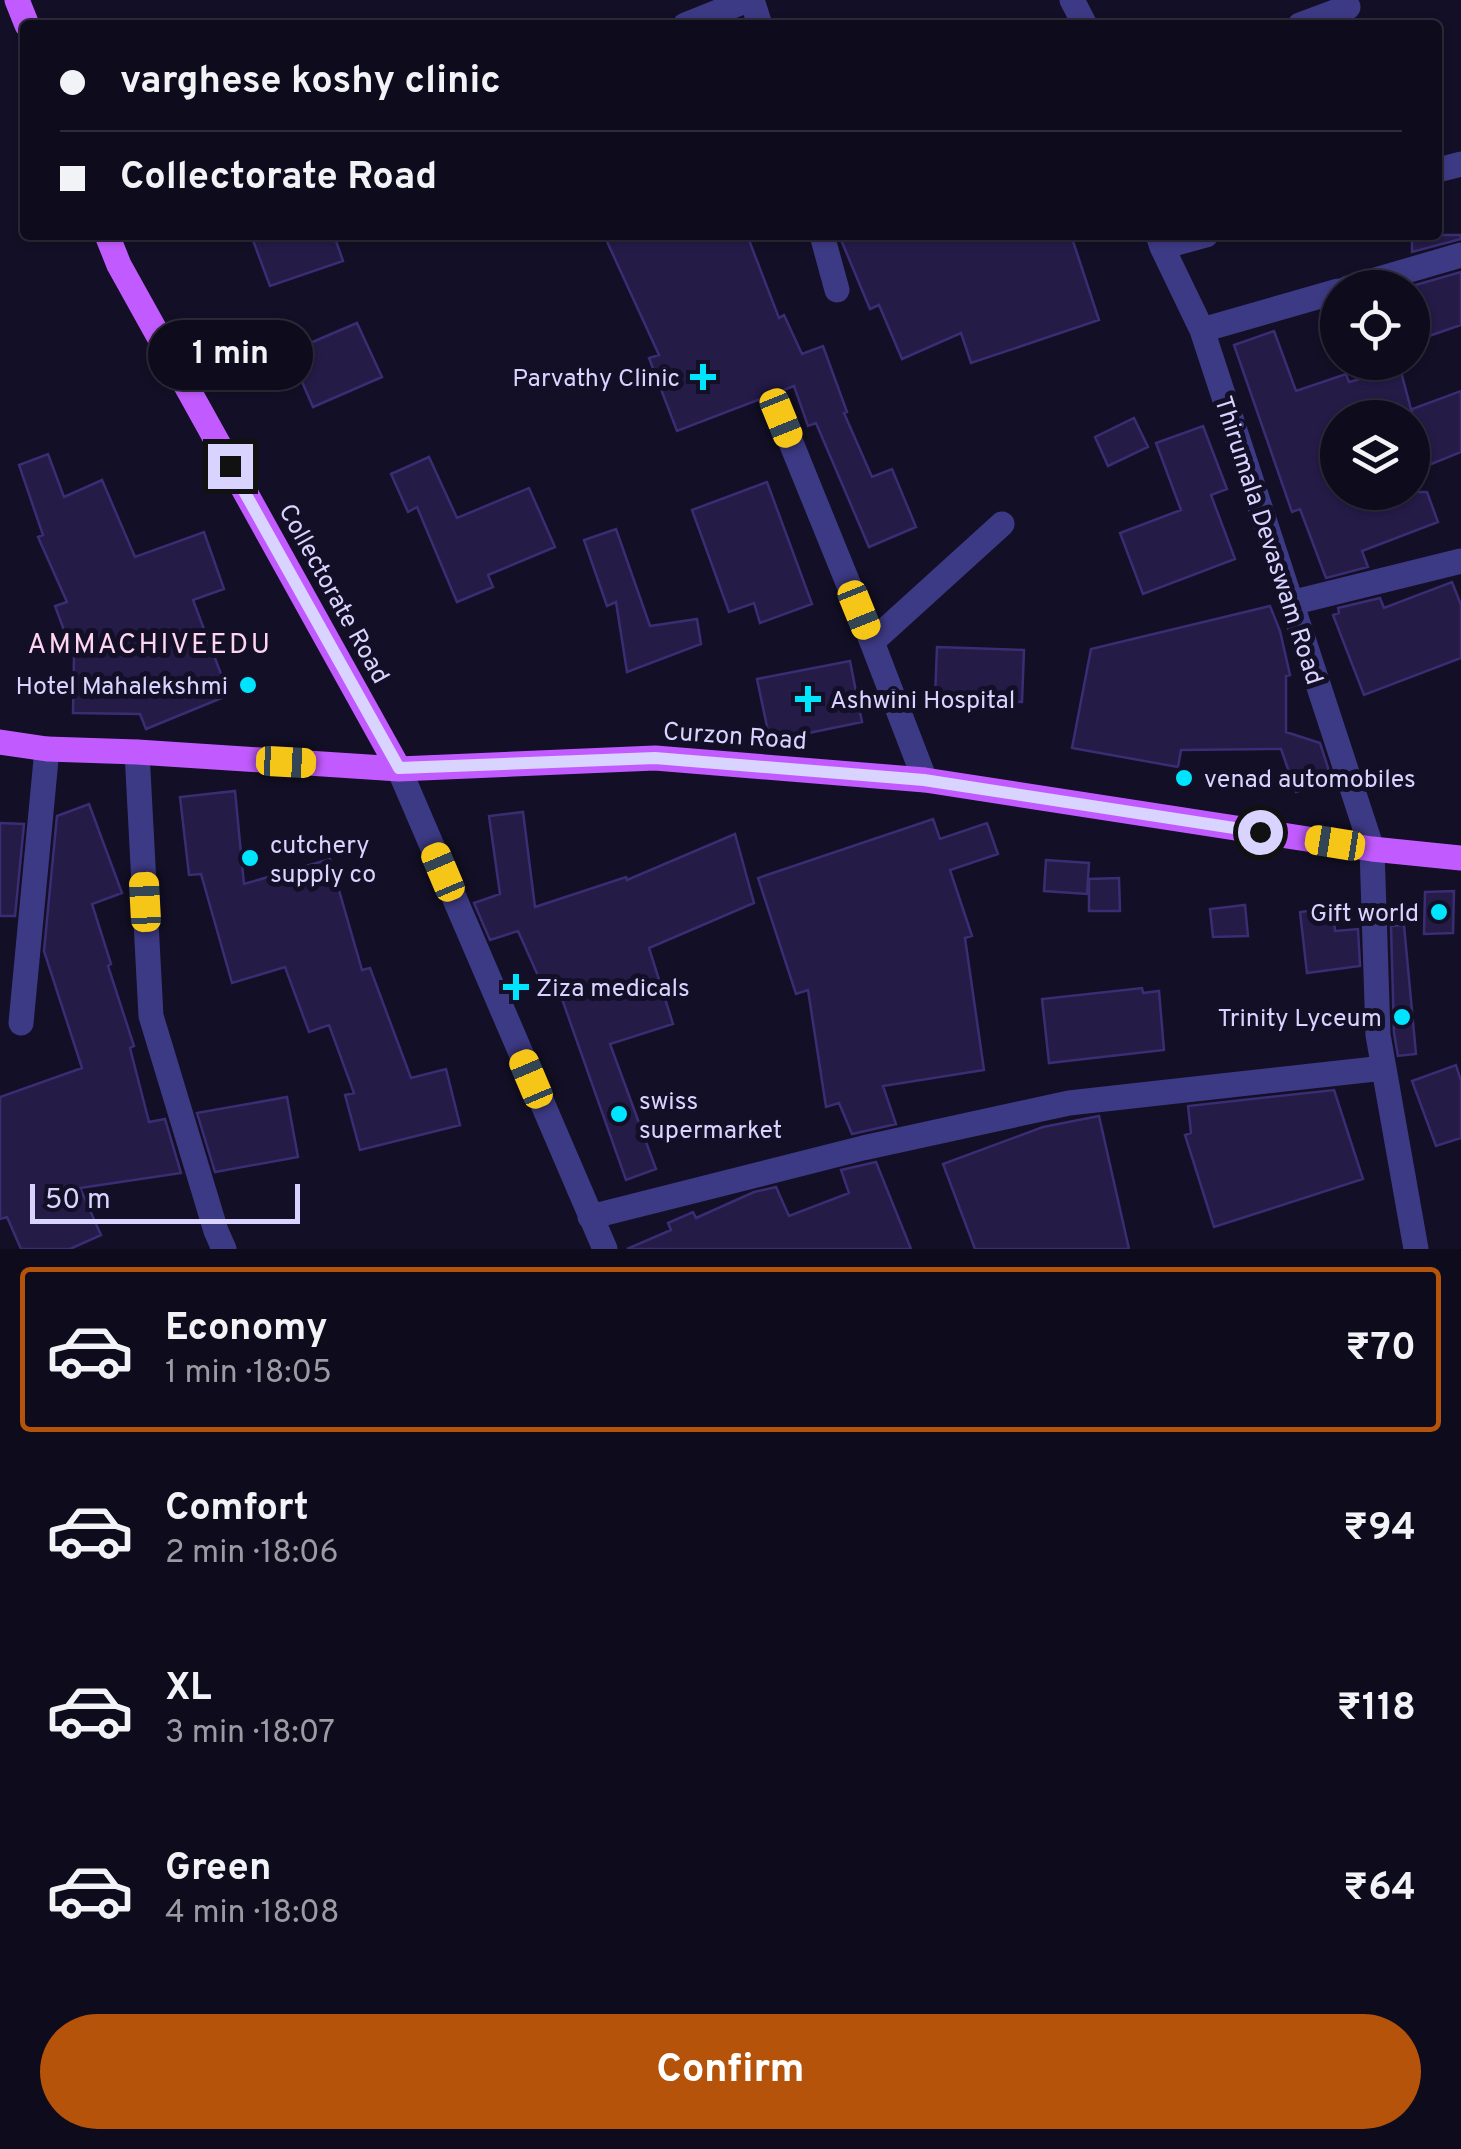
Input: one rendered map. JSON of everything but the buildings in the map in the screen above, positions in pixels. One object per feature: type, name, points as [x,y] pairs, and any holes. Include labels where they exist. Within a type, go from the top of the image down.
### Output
[{"type":"main road","name":"Collectorate Road","points":[[109,240],[118,265],[399,768]]},
{"type":"main road","name":"Curzon Road","points":[[0,742],[48,749],[399,768],[655,758],[924,780],[1372,849],[1461,858]]},
{"type":"street","points":[[699,20],[750,0]]},
{"type":"street","points":[[1313,20],[1348,7]]},
{"type":"street","points":[[823,240],[838,290]]},
{"type":"street","name":"Thirumala Devaswam Road","points":[[1160,241],[1202,330],[1372,849],[1378,1035],[1416,1249]]},
{"type":"street","points":[[1410,270],[1461,255]]},
{"type":"street","points":[[1202,330],[1320,296]]},
{"type":"street","points":[[781,418],[924,780]]},
{"type":"street","points":[[872,642],[1002,524]]},
{"type":"street","points":[[1291,603],[1461,561]]},
{"type":"street","points":[[21,1023],[48,749]]},
{"type":"street","points":[[137,752],[151,1016],[224,1249]]},
{"type":"street","points":[[399,768],[605,1249]]},
{"type":"street","points":[[590,1217],[863,1148],[1070,1102],[1384,1068]]},
{"type":"place","name":"Parvathy Clinic","points":[[703,377]]},
{"type":"place","name":"Hotel Mahalekshmi","points":[[248,685]]},
{"type":"place","name":"Ashwini Hospital","points":[[808,699]]},
{"type":"place","name":"venad automobiles","points":[[1184,778]]},
{"type":"place","name":"cutchery supply co","points":[[250,858]]},
{"type":"place","name":"Gift world","points":[[1439,912]]},
{"type":"place","name":"Ziza medicals","points":[[516,987]]},
{"type":"place","name":"Trinity Lyceum","points":[[1402,1017]]},
{"type":"place","name":"swiss supermarket","points":[[619,1114]]},
{"type":"district","name":"AMMACHIVEEDU","points":[[150,643]]},
{"type":"route","points":[[230,466],[399,768],[655,758],[924,780],[1260,832]]}]
